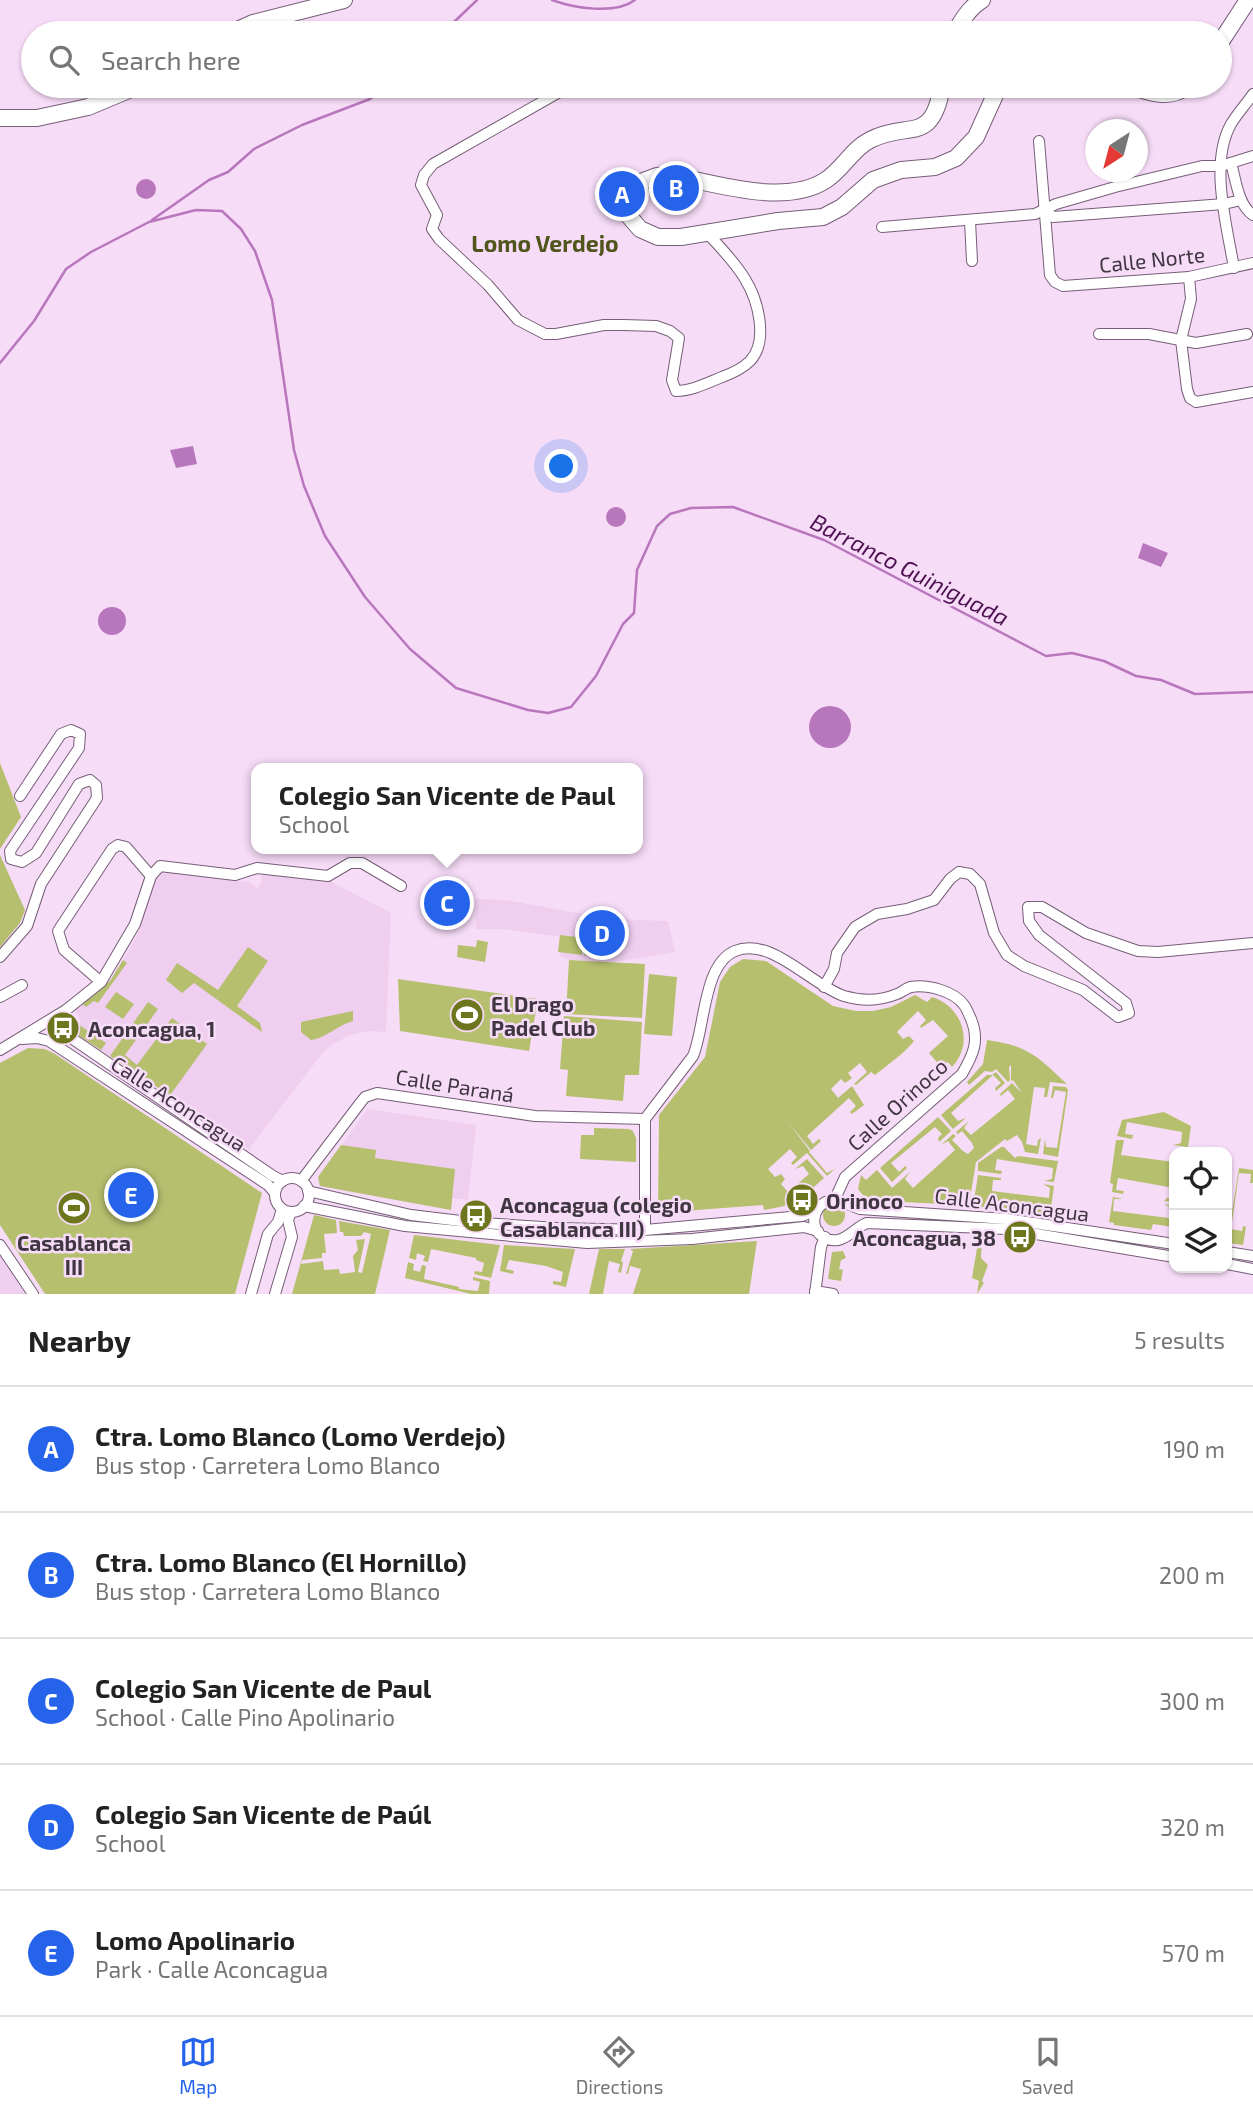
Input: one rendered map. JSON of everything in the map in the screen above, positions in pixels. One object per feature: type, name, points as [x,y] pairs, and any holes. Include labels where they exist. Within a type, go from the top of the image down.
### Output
[{"type":"street","points":[[261,21],[344,0]]},
{"type":"street","points":[[961,21],[975,4],[982,0]]},
{"type":"street","points":[[1232,25],[1248,0]]},
{"type":"street","points":[[1253,94],[1230,126],[1223,148],[1226,165],[1241,200],[1253,215]]},
{"type":"street","points":[[0,118],[37,118],[89,107],[110,98]]},
{"type":"street","points":[[549,98],[433,164],[424,175],[421,185],[436,215],[432,229],[439,239],[488,285],[518,320],[545,334],[604,325],[656,326],[670,331],[680,338],[672,380],[676,391],[687,391],[738,371],[752,360],[759,346],[760,322],[745,279],[707,233]]},
{"type":"street","points":[[940,98],[931,120],[912,131],[883,135],[869,141],[826,180],[810,187],[791,193],[773,192],[670,175],[657,176],[638,183],[630,199],[628,215],[640,229],[658,237],[707,233],[778,220],[823,217],[842,207],[873,180],[901,170],[935,167],[956,158],[976,137],[994,98]]},
{"type":"street","points":[[1039,141],[1045,210],[1053,217],[1224,204],[1241,200],[1253,208]]},
{"type":"street","points":[[883,228],[1035,214],[1056,204],[1115,187],[1202,166],[1226,165],[1253,156]]},
{"type":"street","points":[[1226,165],[1220,179],[1234,268]]},
{"type":"street","name":"Calle Norte","points":[[1045,210],[1050,275],[1055,282],[1063,286],[1189,277],[1253,263]]},
{"type":"street","points":[[970,221],[972,261]]},
{"type":"street","points":[[1189,277],[1191,299],[1181,340],[1190,398],[1196,402],[1253,392]]},
{"type":"street","points":[[1099,334],[1149,334],[1196,343],[1247,334]]},
{"type":"street","points":[[0,957],[27,926],[41,884],[97,799],[96,785],[90,780],[79,784],[36,853],[22,862],[12,859],[10,850],[79,748],[80,734],[71,730],[61,734],[20,796]]},
{"type":"street","points":[[101,982],[64,950],[58,931],[112,849],[118,845],[125,847],[151,876]]},
{"type":"street","points":[[0,1050],[48,1022],[101,982],[135,924],[155,869],[166,866],[235,875],[257,868],[328,876],[351,863],[362,863],[401,886]]},
{"type":"street","points":[[824,987],[834,969],[837,953],[855,927],[877,914],[907,909],[934,900],[950,878],[959,872],[970,874],[980,884],[994,933],[1007,955],[1024,966],[1083,990],[1118,1017],[1129,1013],[1126,1003],[1040,935],[1029,921],[1028,907],[1042,907],[1086,933],[1138,951],[1158,952],[1253,943]]},
{"type":"street","name":"Calle Orinoco","points":[[645,1119],[693,1056],[712,977],[726,956],[735,951],[749,948],[772,953],[824,987],[845,996],[867,1000],[886,998],[911,987],[938,989],[952,995],[964,1004],[974,1028],[976,1044],[972,1058],[962,1074],[845,1177],[840,1201]]},
{"type":"street","points":[[0,997],[22,985]]},
{"type":"street","name":"Calle Aconcagua","points":[[48,1022],[176,1112],[283,1181]]},
{"type":"street","name":"Calle Aconcagua","points":[[19,1039],[37,1038],[49,1041],[268,1185],[275,1194]]},
{"type":"street","name":"Calle Paraná","points":[[304,1186],[361,1102],[371,1094],[535,1116],[645,1119]]},
{"type":"street","points":[[645,1119],[645,1230]]},
{"type":"street","points":[[251,1294],[268,1234],[287,1210],[304,1206],[405,1226],[587,1243],[692,1240],[804,1227],[831,1240],[843,1238],[852,1230],[855,1225],[854,1212],[840,1201],[828,1200],[817,1210],[802,1216],[645,1230],[589,1230],[469,1222],[411,1214],[304,1186],[291,1178],[283,1181],[275,1194],[277,1203],[287,1210],[292,1237],[275,1294]]},
{"type":"street","points":[[304,1186],[308,1199],[304,1206]]},
{"type":"street","name":"Calle Aconcagua","points":[[840,1201],[860,1209],[1007,1219],[1169,1243]]},
{"type":"street","points":[[817,1210],[814,1221],[821,1234],[821,1247],[815,1292],[833,1294]]},
{"type":"street","name":"Calle Aconcagua","points":[[852,1230],[866,1223],[1006,1229],[1169,1255]]},
{"type":"street","points":[[273,1228],[290,1233]]},
{"type":"street","points":[[0,1245],[33,1294]]},
{"type":"street","points":[[1232,1253],[1253,1256]]},
{"type":"street","points":[[1232,1265],[1253,1269]]},
{"type":"shaded area","points":[[142,179],[150,179],[156,189],[150,199],[142,199],[136,193],[136,185]]},
{"type":"shaded area","points":[[193,446],[197,464],[176,468],[170,450]]},
{"type":"shaded area","points":[[612,507],[620,507],[626,517],[620,527],[612,527],[606,521],[606,513]]},
{"type":"shaded area","points":[[1143,543],[1168,553],[1161,567],[1138,558]]},
{"type":"shaded area","points":[[112,607],[122,611],[126,621],[122,631],[112,635],[102,631],[98,621],[102,611]]},
{"type":"shaded area","points":[[830,706],[845,712],[851,727],[845,742],[830,748],[815,742],[809,727],[815,712]]},
{"type":"shaded area","points":[[165,869],[249,882],[257,888],[261,883],[262,872],[326,879],[391,913],[386,1032],[370,1031],[350,1035],[330,1046],[249,1149],[69,1029],[81,1021],[74,1008],[110,981],[136,938],[156,876]]},
{"type":"shaded area","points":[[475,899],[505,900],[612,919],[668,921],[675,952],[615,962],[569,960],[560,956],[562,937],[503,929],[476,929]]},
{"type":"shaded area","points":[[368,1109],[476,1125],[468,1200],[452,1198],[451,1210],[320,1186],[318,1177]]},
{"type":"shaded area","points":[[0,1256],[25,1294],[0,1294]]},
{"type":"green space","points":[[0,763],[21,817],[0,849]]},
{"type":"green space","points":[[0,855],[25,910],[20,923],[0,947]]},
{"type":"green space","points":[[591,919],[611,923],[604,959],[584,955]]},
{"type":"green space","points":[[560,935],[584,938],[582,955],[558,952]]},
{"type":"green space","points":[[477,940],[488,942],[485,962],[457,957],[458,945],[476,947]]},
{"type":"green space","points":[[248,947],[268,961],[237,1006],[260,1023],[262,1032],[194,983],[182,993],[166,980],[177,963],[218,990]]},
{"type":"green space","points":[[743,959],[766,961],[833,1006],[856,1011],[891,1007],[915,995],[927,1002],[932,997],[951,1008],[958,1017],[964,1037],[963,1047],[952,1067],[948,1062],[941,1067],[929,1053],[948,1036],[933,1020],[921,1028],[926,1020],[918,1011],[897,1032],[903,1039],[909,1036],[914,1041],[901,1054],[875,1075],[871,1072],[856,1085],[854,1084],[867,1072],[860,1063],[848,1073],[852,1078],[845,1083],[841,1079],[831,1089],[838,1098],[852,1086],[864,1105],[852,1114],[850,1112],[856,1106],[849,1098],[807,1136],[813,1144],[819,1139],[821,1141],[811,1150],[788,1122],[827,1173],[835,1169],[827,1176],[807,1153],[793,1165],[791,1163],[797,1157],[790,1149],[768,1169],[775,1177],[781,1174],[785,1179],[781,1184],[788,1192],[809,1174],[803,1166],[795,1169],[807,1159],[824,1178],[797,1200],[764,1210],[763,1205],[658,1213],[659,1115],[705,1057],[720,982],[730,967]]},
{"type":"green space","points":[[123,960],[127,963],[98,1003],[94,1001],[86,1007],[81,1003],[110,981]]},
{"type":"green space","points":[[569,960],[645,964],[642,1018],[566,1014]]},
{"type":"green space","points":[[649,974],[677,977],[672,1036],[644,1034]]},
{"type":"green space","name":"El Drago Padel Club","points":[[398,979],[538,999],[529,1051],[400,1031]]},
{"type":"green space","points":[[116,992],[134,1004],[123,1019],[105,1007]]},
{"type":"green space","points":[[148,1002],[158,1009],[125,1055],[137,1065],[172,1018],[207,1044],[171,1094],[185,1103],[184,1105],[110,1056]]},
{"type":"green space","points":[[353,1011],[353,1021],[321,1037],[311,1040],[301,1032],[301,1022]]},
{"type":"green space","points":[[564,1016],[642,1022],[639,1075],[625,1075],[623,1101],[566,1096],[568,1070],[560,1069]]},
{"type":"green space","points":[[78,1024],[106,1043],[101,1050],[69,1029]]},
{"type":"green space","points":[[987,1040],[1023,1049],[1048,1066],[1067,1084],[1050,1082],[1047,1097],[1044,1097],[1045,1088],[1034,1087],[1026,1144],[1037,1146],[1041,1138],[1038,1154],[1025,1152],[1017,1135],[1007,1141],[1005,1139],[976,1162],[969,1205],[866,1199],[858,1189],[861,1175],[866,1180],[877,1170],[892,1188],[910,1172],[905,1179],[913,1188],[955,1150],[948,1141],[941,1145],[953,1134],[956,1136],[952,1140],[968,1154],[974,1148],[972,1143],[962,1131],[958,1134],[956,1132],[969,1121],[964,1128],[971,1135],[1015,1099],[1008,1090],[1001,1096],[1000,1094],[1012,1083],[1022,1093],[1013,1080],[1011,1081],[1011,1065],[1008,1082],[996,1069],[992,1072],[985,1071],[969,1085],[967,1082],[983,1064]]},
{"type":"green space","points":[[28,1048],[45,1049],[55,1054],[262,1193],[235,1294],[45,1294],[0,1225],[0,1063]]},
{"type":"green space","points":[[996,1072],[1005,1083],[996,1091],[995,1088],[1001,1083],[993,1075],[951,1113],[958,1121],[966,1118],[953,1129],[941,1115],[987,1075]]},
{"type":"green space","points":[[1053,1086],[1066,1087],[1068,1090],[1058,1157],[1043,1154],[1045,1139],[1046,1147],[1057,1148],[1066,1092],[1055,1090],[1051,1098]]},
{"type":"green space","points":[[1164,1112],[1191,1126],[1188,1147],[1173,1145],[1181,1143],[1182,1132],[1127,1122],[1125,1134],[1133,1135],[1132,1139],[1117,1136],[1122,1120]]},
{"type":"green space","points":[[938,1117],[951,1131],[939,1142],[938,1138],[942,1134],[935,1127],[891,1163],[899,1172],[905,1166],[907,1168],[892,1182],[880,1168]]},
{"type":"green space","points":[[594,1128],[633,1131],[636,1138],[636,1162],[580,1159],[581,1135],[594,1135]]},
{"type":"green space","points":[[1116,1140],[1124,1140],[1121,1155],[1169,1161],[1169,1187],[1118,1178],[1116,1190],[1124,1191],[1123,1194],[1112,1192],[1113,1184],[1110,1183]]},
{"type":"green space","points":[[341,1145],[376,1150],[375,1158],[455,1169],[451,1210],[320,1186],[318,1177]]},
{"type":"green space","points":[[1001,1147],[1015,1158],[1018,1156],[1058,1161],[1054,1182],[1044,1181],[1052,1179],[1053,1168],[997,1159],[995,1170],[1002,1171],[1001,1174],[978,1171],[978,1163]]},
{"type":"green space","points":[[1239,1168],[1253,1170],[1253,1183],[1250,1183],[1251,1174],[1239,1173],[1232,1222]]},
{"type":"green space","points":[[978,1175],[1001,1178],[993,1180],[992,1191],[1049,1198],[1050,1188],[1043,1184],[1054,1186],[1050,1215],[973,1206]]},
{"type":"green space","points":[[1113,1197],[1123,1199],[1114,1199],[1113,1211],[1169,1218],[1169,1226],[1153,1224],[1151,1230],[1109,1222]]},
{"type":"green space","points":[[834,1204],[842,1207],[845,1215],[842,1223],[834,1226],[826,1223],[823,1215],[826,1207]]},
{"type":"green space","points":[[314,1215],[336,1220],[337,1233],[324,1234],[326,1253],[322,1253],[322,1258],[302,1260],[301,1264],[323,1261],[324,1270],[339,1269],[340,1274],[355,1272],[353,1256],[358,1250],[356,1240],[365,1239],[358,1272],[362,1273],[371,1234],[364,1232],[361,1236],[344,1236],[343,1232],[340,1232],[339,1221],[390,1230],[375,1294],[292,1294]]},
{"type":"green space","points":[[1243,1226],[1246,1227],[1243,1245],[1232,1244],[1232,1229],[1242,1231]]},
{"type":"green space","points":[[414,1235],[500,1245],[491,1278],[474,1274],[475,1271],[482,1272],[484,1263],[476,1258],[431,1249],[428,1262],[423,1261],[425,1256],[417,1253],[416,1260],[409,1258]]},
{"type":"green space","points":[[979,1236],[982,1236],[981,1258],[988,1265],[982,1281],[984,1283],[977,1294],[979,1281],[972,1278]]},
{"type":"green space","points":[[757,1241],[749,1294],[633,1294],[641,1269],[630,1266],[626,1274],[633,1251],[630,1249]]},
{"type":"green space","points":[[504,1245],[575,1249],[566,1287],[553,1284],[553,1281],[561,1282],[563,1272],[546,1266],[509,1260],[506,1269],[514,1271],[513,1274],[500,1271]]},
{"type":"green space","points":[[599,1249],[625,1249],[621,1273],[618,1272],[620,1264],[609,1261],[603,1294],[589,1294]]},
{"type":"green space","points":[[843,1251],[846,1258],[841,1260],[839,1269],[843,1270],[841,1281],[828,1279],[832,1252]]},
{"type":"green space","points":[[408,1262],[414,1264],[413,1270],[420,1272],[422,1265],[426,1266],[424,1279],[459,1289],[478,1291],[480,1282],[473,1280],[473,1277],[490,1281],[489,1294],[471,1294],[405,1278]]},
{"type":"waterway","points":[[455,21],[477,0]]},
{"type":"waterway","points":[[552,0],[594,9],[627,5],[635,0]]},
{"type":"waterway","points":[[152,220],[209,180],[228,172],[254,149],[302,125],[371,98]]},
{"type":"waterway","name":"Barranco Guiniguada","points":[[0,363],[34,321],[66,269],[91,252],[149,222],[196,210],[222,211],[241,229],[255,251],[272,300],[294,450],[304,486],[325,536],[365,597],[410,649],[456,688],[528,710],[548,713],[571,707],[596,676],[623,624],[634,613],[637,570],[657,526],[670,514],[691,508],[733,507],[824,540],[1046,656],[1072,653],[1104,661],[1136,676],[1161,680],[1195,694],[1253,692]]},
{"type":"place","name":"Ctra. Lomo Blanco (El Hornillo)","points":[[676,188]]},
{"type":"place","name":"Ctra. Lomo Blanco (Lomo Verdejo)","points":[[622,194]]},
{"type":"place","name":"Colegio San Vicente de Paul","points":[[447,903]]},
{"type":"place","name":"Colegio San Vicente de Paúl","points":[[602,933]]},
{"type":"place","name":"El Drago Padel Club","points":[[467,1015]]},
{"type":"place","name":"Aconcagua, 1","points":[[63,1028]]},
{"type":"place","name":"Lomo Apolinario","points":[[131,1195]]},
{"type":"place","name":"Orinoco","points":[[802,1200]]},
{"type":"place","name":"Casablanca III","points":[[74,1208]]},
{"type":"place","name":"Aconcagua (colegio Casablanca III)","points":[[476,1216]]},
{"type":"place","name":"Aconcagua, 38","points":[[1020,1237]]},
{"type":"district","name":"Lomo Verdejo","points":[[545,243]]}]
